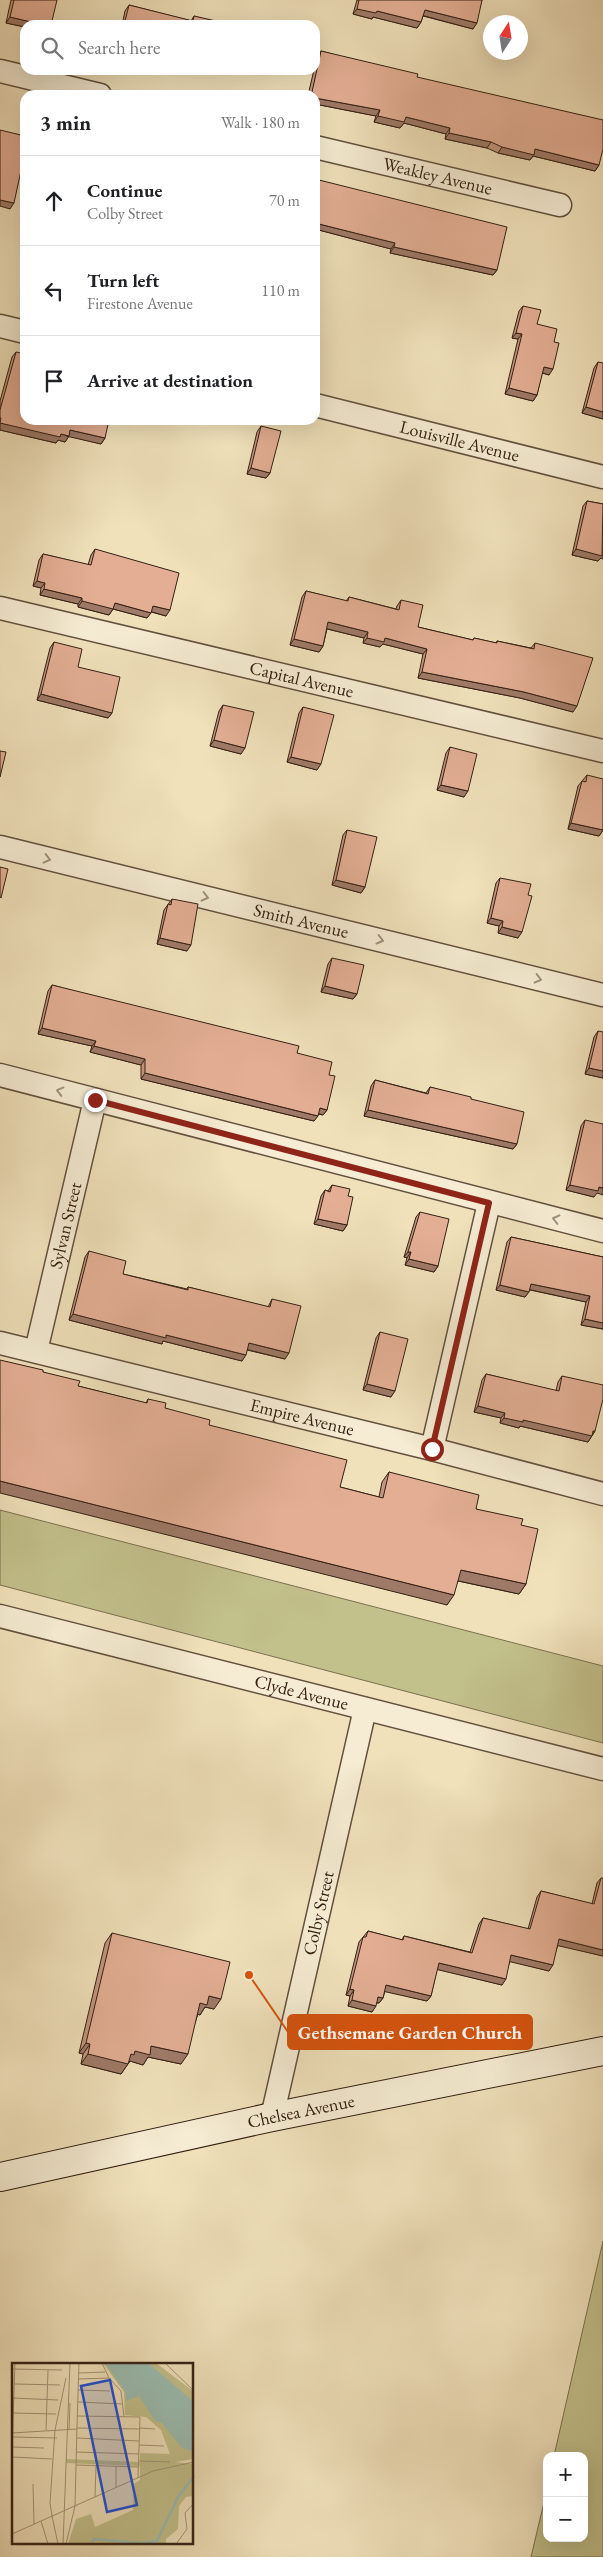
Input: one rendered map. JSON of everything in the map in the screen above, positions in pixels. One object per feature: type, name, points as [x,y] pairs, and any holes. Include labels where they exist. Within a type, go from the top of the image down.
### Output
[{"type":"main road","name":"Chelsea Avenue","points":[[0,2177],[272,2117],[603,2051]]},
{"type":"street","points":[[0,71],[79,90]]},
{"type":"street","name":"Weakley Avenue","points":[[320,148],[560,205]]},
{"type":"street","points":[[0,326],[20,331]]},
{"type":"street","name":"Louisville Avenue","points":[[320,406],[603,477]]},
{"type":"street","name":"Capital Avenue","points":[[0,608],[603,751]]},
{"type":"street","name":"Smith Avenue","points":[[0,847],[603,995]]},
{"type":"street","points":[[0,1075],[603,1231]]},
{"type":"street","name":"Sylvan Street","points":[[36,1351],[95,1100]]},
{"type":"street","points":[[432,1449],[489,1203]]},
{"type":"street","name":"Empire Avenue","points":[[0,1343],[432,1449],[603,1494]]},
{"type":"street","name":"Clyde Avenue","points":[[0,1616],[603,1769]]},
{"type":"street","name":"Colby Street","points":[[272,2117],[365,1709]]},
{"type":"shaded area","points":[[0,1510],[603,1666],[603,1743],[0,1585]]},
{"type":"shaded area","points":[[603,2241],[603,2557],[531,2557],[543,2507],[543,2542],[588,2542],[588,2452],[555,2452]]},
{"type":"building","points":[[14,0],[57,0],[52,20],[23,20],[10,17]]},
{"type":"building","points":[[359,0],[482,0],[477,23],[425,10],[421,22],[377,11],[376,13],[357,9]]},
{"type":"building","points":[[129,5],[189,20],[125,20]]},
{"type":"building","points":[[194,16],[212,20],[193,20]]},
{"type":"building","points":[[321,51],[418,74],[417,77],[603,120],[603,149],[599,165],[535,149],[534,155],[502,147],[491,142],[449,133],[450,128],[406,117],[404,122],[378,116],[380,110],[320,99],[320,90],[312,90],[316,75],[320,75]]},
{"type":"building","points":[[0,130],[20,135],[20,175],[14,203],[0,200]]},
{"type":"building","points":[[320,180],[507,227],[497,270],[394,247],[395,243],[320,224]]},
{"type":"building","points":[[523,306],[541,310],[537,324],[557,329],[554,342],[559,343],[553,369],[544,367],[537,395],[509,388],[522,334],[516,333]]},
{"type":"building","points":[[16,352],[20,353],[20,425],[108,425],[105,438],[70,430],[69,436],[61,434],[60,437],[0,423],[0,410]]},
{"type":"building","points":[[598,362],[603,363],[603,412],[586,407]]},
{"type":"building","points":[[261,426],[281,431],[270,473],[251,468]]},
{"type":"building","points":[[587,501],[603,504],[602,556],[576,549]]},
{"type":"building","points":[[95,549],[179,573],[170,610],[153,606],[151,613],[115,603],[113,609],[82,601],[82,598],[44,589],[45,583],[37,581],[43,554],[91,565]]},
{"type":"building","points":[[306,591],[348,601],[349,597],[399,610],[401,600],[423,605],[418,627],[473,640],[474,638],[497,643],[497,641],[534,649],[535,643],[593,658],[577,706],[524,692],[422,672],[427,649],[385,638],[384,642],[367,638],[368,632],[328,622],[323,646],[294,639]]},
{"type":"building","points":[[54,642],[82,649],[78,667],[120,677],[112,713],[41,694]]},
{"type":"building","points":[[223,705],[254,712],[245,748],[214,740]]},
{"type":"building","points":[[303,707],[334,715],[321,764],[291,757]]},
{"type":"building","points":[[450,747],[477,754],[468,791],[441,785]]},
{"type":"building","points":[[0,751],[6,752],[0,777]]},
{"type":"building","points":[[587,775],[603,779],[603,830],[571,823],[582,781],[586,782]]},
{"type":"building","points":[[347,830],[377,837],[365,887],[336,880]]},
{"type":"building","points":[[0,867],[8,869],[1,898],[0,897]]},
{"type":"building","points":[[500,878],[531,884],[528,895],[532,896],[522,932],[502,927],[503,921],[491,918]]},
{"type":"building","points":[[172,899],[198,904],[191,945],[160,938],[168,904],[171,905]]},
{"type":"building","points":[[332,958],[364,965],[357,994],[325,986]]},
{"type":"building","points":[[52,985],[299,1046],[297,1053],[332,1062],[329,1075],[335,1076],[327,1110],[320,1108],[318,1116],[145,1073],[145,1059],[94,1046],[96,1041],[42,1028]]},
{"type":"building","points":[[598,1031],[603,1032],[603,1071],[589,1068]]},
{"type":"building","points":[[375,1080],[428,1094],[430,1087],[524,1112],[517,1144],[368,1110]]},
{"type":"building","points":[[585,1120],[603,1124],[603,1188],[599,1187],[598,1191],[570,1185]]},
{"type":"building","points":[[332,1185],[350,1189],[348,1196],[353,1197],[347,1225],[318,1219],[325,1190],[330,1192]]},
{"type":"building","points":[[420,1212],[449,1219],[438,1266],[409,1259],[411,1252],[408,1252]]},
{"type":"building","points":[[511,1237],[603,1257],[603,1323],[585,1319],[590,1296],[531,1284],[529,1292],[500,1285]]},
{"type":"building","points":[[89,1251],[126,1261],[123,1274],[188,1290],[188,1287],[270,1307],[272,1299],[301,1306],[289,1353],[249,1343],[246,1355],[166,1335],[166,1338],[73,1314]]},
{"type":"building","points":[[380,1332],[408,1339],[395,1391],[367,1384]]},
{"type":"building","points":[[0,1360],[80,1381],[78,1386],[147,1403],[148,1399],[166,1403],[165,1408],[210,1420],[209,1425],[347,1460],[340,1487],[383,1498],[389,1472],[479,1495],[476,1509],[523,1519],[521,1525],[538,1529],[526,1584],[461,1570],[454,1595],[0,1481]]},
{"type":"building","points":[[486,1374],[559,1391],[562,1376],[603,1385],[603,1399],[595,1431],[593,1431],[592,1436],[523,1420],[523,1422],[504,1418],[505,1413],[478,1406]]},
{"type":"building","points":[[601,1878],[603,1878],[603,1950],[559,1939],[553,1965],[511,1955],[506,1979],[439,1963],[431,1996],[386,1985],[383,1998],[378,1997],[376,2006],[352,2000],[354,1990],[350,1989],[363,1937],[366,1937],[368,1931],[403,1940],[404,1936],[472,1953],[483,1918],[530,1929],[541,1891],[594,1904]]},
{"type":"building","points":[[112,1933],[230,1962],[221,1999],[209,1996],[207,2005],[200,2003],[188,2054],[151,2046],[150,2055],[135,2051],[134,2055],[131,2054],[128,2064],[88,2054],[90,2044],[86,2043]]},
{"type":"place","name":"Gethsemane Garden Church","points":[[249,1975]]},
{"type":"route","points":[[95,1100],[489,1203],[432,1449]]}]
